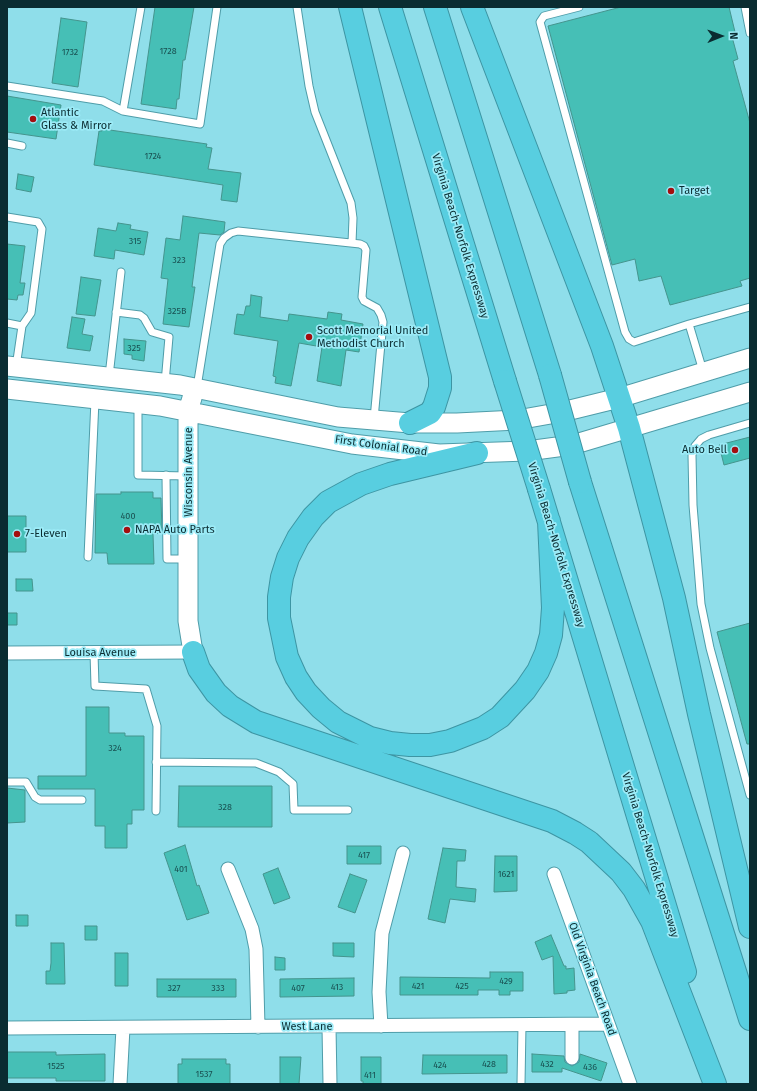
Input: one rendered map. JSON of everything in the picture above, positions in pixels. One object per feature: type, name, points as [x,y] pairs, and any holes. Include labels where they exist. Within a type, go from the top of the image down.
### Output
[{"type":"highway","points":[[350,7],[440,377],[440,388],[434,407],[430,413],[410,423]]},
{"type":"highway","name":"Virginia Beach-Norfolk Expressway","points":[[390,7],[549,521],[719,1084]]},
{"type":"highway","points":[[435,7],[550,375],[580,482],[750,1019]]},
{"type":"highway","points":[[472,7],[537,172],[620,398],[674,598],[699,714],[750,927]]},
{"type":"highway","points":[[477,453],[390,474],[361,484],[328,502],[313,517],[298,538],[288,558],[282,577],[279,598],[281,635],[287,657],[296,677],[306,692],[321,708],[338,722],[364,736],[390,743],[410,746],[430,745],[450,741],[483,728],[500,716],[526,690],[538,671],[546,653],[551,635],[553,608],[549,521]]},
{"type":"highway","points":[[192,652],[199,669],[216,693],[230,706],[256,722],[552,821],[575,832],[589,842],[621,872],[634,889],[652,921],[714,1084]]},
{"type":"main road","name":"First Colonial Road","points":[[12,366],[165,383],[338,417],[410,423],[462,423],[517,420],[620,398],[750,358]]},
{"type":"main road","name":"Wisconsin Avenue","points":[[192,652],[188,621],[188,411],[195,388]]},
{"type":"main road","name":"First Colonial Road","points":[[7,389],[188,411],[352,444],[439,454],[549,449],[572,445],[750,392]]},
{"type":"street","name":"Louisa Avenue","points":[[7,653],[192,652]]},
{"type":"street","points":[[381,1026],[379,985],[382,933],[403,854]]},
{"type":"street","points":[[228,869],[252,929],[256,948],[258,1027]]},
{"type":"street","name":"Old Virginia Beach Road","points":[[554,874],[630,1084]]},
{"type":"street","name":"West Lane","points":[[7,1028],[608,1024]]},
{"type":"street","points":[[572,1025],[572,1058]]},
{"type":"street","points":[[329,1027],[330,1084]]},
{"type":"street","points":[[120,1084],[123,1028]]},
{"type":"lane","points":[[123,111],[141,7]]},
{"type":"lane","points":[[7,86],[103,101],[123,111],[200,124],[217,7]]},
{"type":"lane","points":[[297,7],[309,86],[315,112],[351,203],[353,218],[352,243]]},
{"type":"lane","points":[[579,7],[544,16],[540,22],[625,332],[629,339],[634,342],[689,324],[750,307]]},
{"type":"lane","points":[[744,7],[750,33]]},
{"type":"lane","points":[[7,143],[22,146]]},
{"type":"lane","points":[[7,217],[38,222],[42,229],[31,312],[22,326],[12,366]]},
{"type":"lane","points":[[195,388],[198,381],[220,244],[224,238],[230,233],[238,231],[352,243],[364,246],[366,250],[362,297],[364,301],[377,308],[382,315],[383,322],[373,421]]},
{"type":"lane","points":[[108,377],[121,272]]},
{"type":"lane","points":[[116,312],[140,315],[144,318],[152,332],[168,337],[165,383]]},
{"type":"lane","points":[[7,323],[22,326]]},
{"type":"lane","points":[[689,324],[704,373]]},
{"type":"lane","points":[[88,557],[94,400]]},
{"type":"lane","points":[[138,404],[138,475],[189,476]]},
{"type":"lane","points":[[750,423],[709,435],[695,446],[692,454],[693,505],[701,604],[710,648],[750,795]]},
{"type":"lane","points":[[166,476],[167,559],[189,559]]},
{"type":"lane","points":[[94,653],[95,686],[146,688],[157,726],[156,811]]},
{"type":"lane","points":[[156,762],[256,763],[279,772],[293,784],[294,810],[348,810]]},
{"type":"lane","points":[[7,782],[26,782],[35,797],[40,800],[82,800]]},
{"type":"lane","points":[[521,1084],[522,1025]]},
{"type":"building","points":[[155,7],[194,7],[185,60],[183,60],[179,99],[177,99],[176,109],[141,104]]},
{"type":"building","name":"Target","points":[[621,7],[729,7],[735,32],[731,33],[738,59],[733,61],[750,123],[750,278],[740,281],[742,286],[670,305],[661,276],[639,281],[635,259],[612,265],[548,26]]},
{"type":"building","points":[[61,18],[87,22],[78,87],[52,83]]},
{"type":"building","name":"Atlantic Glass & Mirror","points":[[7,96],[61,105],[56,139],[7,132]]},
{"type":"building","points":[[103,129],[207,144],[206,147],[212,148],[208,169],[241,173],[237,202],[221,200],[223,185],[94,165],[99,131],[102,131]]},
{"type":"building","points":[[18,174],[34,177],[31,192],[16,189]]},
{"type":"building","points":[[183,216],[225,222],[224,232],[220,235],[199,233],[192,287],[195,287],[189,327],[163,324],[168,279],[161,278],[166,238],[180,240]]},
{"type":"building","points":[[118,223],[131,225],[130,229],[148,232],[144,255],[115,250],[114,259],[94,256],[98,228],[116,231]]},
{"type":"building","points":[[7,244],[25,246],[20,283],[25,283],[23,295],[18,295],[17,300],[7,299]]},
{"type":"building","points":[[81,277],[101,280],[95,316],[76,314]]},
{"type":"building","name":"Scott Memorial United Methodist Church","points":[[251,295],[262,297],[260,317],[288,321],[289,314],[327,319],[328,312],[342,314],[341,320],[363,324],[359,352],[346,350],[341,386],[317,381],[322,347],[299,343],[291,386],[275,383],[276,377],[273,376],[278,341],[234,334],[237,314],[244,315],[246,306],[250,306]]},
{"type":"building","points":[[72,317],[85,319],[82,334],[93,336],[90,351],[67,348]]},
{"type":"building","points":[[124,339],[146,341],[144,361],[132,359],[132,355],[124,354]]},
{"type":"building","name":"Auto Bell","points":[[750,437],[750,458],[724,465],[719,445]]},
{"type":"building","points":[[121,492],[153,492],[153,498],[161,498],[162,533],[153,534],[154,564],[108,564],[107,553],[95,553],[96,494],[121,494]]},
{"type":"building","name":"7-Eleven","points":[[7,516],[26,516],[26,552],[7,552]]},
{"type":"building","points":[[16,579],[32,579],[33,591],[16,591]]},
{"type":"building","points":[[7,613],[17,613],[17,625],[7,625]]},
{"type":"building","points":[[750,623],[750,744],[747,744],[717,632]]},
{"type":"building","points":[[86,707],[109,707],[109,733],[125,733],[125,736],[144,736],[144,810],[132,810],[132,824],[127,824],[127,848],[105,848],[105,826],[95,826],[95,789],[38,789],[38,776],[86,776]]},
{"type":"building","points":[[179,786],[272,786],[272,827],[178,827]]},
{"type":"building","points":[[7,788],[25,790],[25,822],[7,823]]},
{"type":"building","points":[[185,845],[197,886],[199,885],[209,913],[187,920],[164,853]]},
{"type":"building","points":[[347,846],[381,846],[381,864],[347,864]]},
{"type":"building","points":[[443,848],[466,850],[465,861],[457,861],[456,887],[476,889],[475,902],[450,899],[445,923],[428,919]]},
{"type":"building","points":[[495,856],[517,856],[517,891],[494,892]]},
{"type":"building","points":[[278,868],[290,898],[274,904],[263,874]]},
{"type":"building","points":[[350,874],[367,880],[355,913],[338,907]]},
{"type":"building","points":[[16,915],[28,915],[28,926],[16,926]]},
{"type":"building","points":[[85,926],[97,926],[97,940],[85,940]]},
{"type":"building","points":[[551,935],[564,966],[566,966],[566,969],[574,968],[575,990],[567,991],[567,993],[554,994],[553,956],[542,960],[535,942]]},
{"type":"building","points":[[51,943],[64,943],[65,984],[46,984],[46,971],[50,971],[51,963]]},
{"type":"building","points":[[333,943],[354,943],[354,957],[333,956]]},
{"type":"building","points":[[115,953],[128,953],[128,986],[115,986]]},
{"type":"building","points":[[275,957],[285,958],[285,970],[275,970]]},
{"type":"building","points":[[490,972],[523,972],[523,991],[510,991],[510,995],[499,995],[499,990],[478,990],[478,995],[400,995],[400,977],[490,978]]},
{"type":"building","points":[[354,978],[354,996],[280,997],[280,979]]},
{"type":"building","points":[[157,979],[236,979],[236,997],[157,997]]},
{"type":"building","points":[[7,1052],[56,1052],[56,1055],[105,1054],[105,1081],[56,1081],[56,1078],[7,1078]]},
{"type":"building","points":[[532,1054],[564,1056],[565,1062],[572,1066],[579,1062],[580,1054],[607,1063],[601,1081],[562,1068],[562,1072],[532,1072]]},
{"type":"building","points":[[423,1055],[507,1055],[507,1073],[422,1074]]},
{"type":"building","points":[[280,1057],[301,1057],[299,1084],[280,1084]]},
{"type":"building","points":[[361,1057],[381,1057],[381,1084],[363,1084],[363,1081],[361,1081]]},
{"type":"building","points":[[182,1059],[226,1059],[226,1064],[230,1064],[230,1084],[178,1084],[178,1064],[182,1064]]},
{"type":"place","name":"Atlantic Glass & Mirror","points":[[33,119]]},
{"type":"place","name":"Target","points":[[671,191]]},
{"type":"place","name":"Scott Memorial United Methodist Church","points":[[309,337]]},
{"type":"place","name":"Auto Bell","points":[[735,450]]},
{"type":"place","name":"NAPA Auto Parts","points":[[127,530]]},
{"type":"place","name":"7-Eleven","points":[[17,534]]}]
